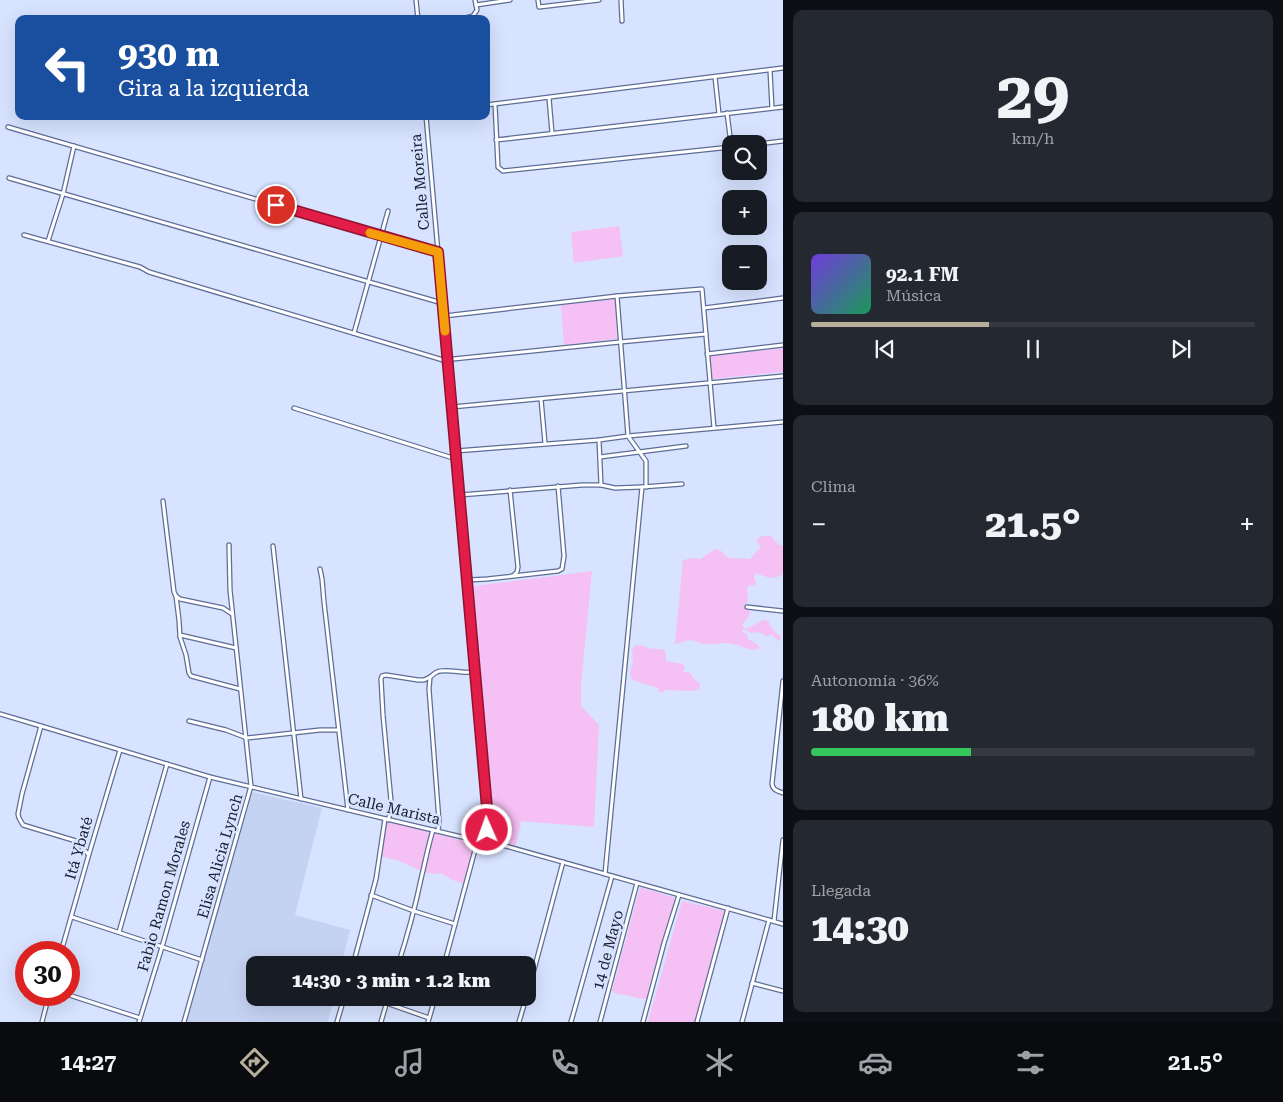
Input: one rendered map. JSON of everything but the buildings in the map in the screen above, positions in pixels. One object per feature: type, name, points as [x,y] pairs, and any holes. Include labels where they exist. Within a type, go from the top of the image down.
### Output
[{"type":"street","points":[[417,0],[418,15]]},
{"type":"street","points":[[474,15],[476,10],[475,0]]},
{"type":"street","points":[[476,5],[510,0]]},
{"type":"street","points":[[538,0],[539,7],[599,0]]},
{"type":"street","points":[[621,0],[622,21]]},
{"type":"street","points":[[490,104],[783,68]]},
{"type":"street","points":[[770,70],[772,108]]},
{"type":"street","points":[[715,77],[719,114]]},
{"type":"street","points":[[549,98],[552,133]]},
{"type":"street","points":[[494,104],[498,167],[503,171],[722,146]]},
{"type":"street","points":[[496,140],[783,107]]},
{"type":"street","points":[[727,113],[730,135]]},
{"type":"street","name":"Calle Moreira","points":[[426,120],[487,808],[487,830],[483,842],[475,850],[446,956]]},
{"type":"street","points":[[8,127],[438,252]]},
{"type":"street","points":[[767,143],[783,141]]},
{"type":"street","points":[[48,241],[63,194],[74,146]]},
{"type":"street","points":[[9,178],[442,303]]},
{"type":"street","points":[[354,333],[388,211]]},
{"type":"street","points":[[24,235],[140,267],[149,272],[443,360],[706,334]]},
{"type":"street","points":[[444,316],[617,296],[702,289],[714,428]]},
{"type":"street","points":[[605,874],[646,461],[628,436],[617,296]]},
{"type":"street","points":[[704,308],[783,298]]},
{"type":"street","points":[[707,354],[783,345]]},
{"type":"street","points":[[452,407],[783,376]]},
{"type":"street","points":[[541,399],[545,443]]},
{"type":"street","points":[[294,408],[456,459]]},
{"type":"street","points":[[456,451],[599,440],[783,422]]},
{"type":"street","points":[[599,440],[601,485]]},
{"type":"street","points":[[600,457],[686,446]]},
{"type":"street","points":[[460,496],[582,484],[615,488],[682,484]]},
{"type":"street","points":[[468,580],[558,571],[562,569],[564,556],[558,486]]},
{"type":"street","points":[[510,490],[518,567],[514,576]]},
{"type":"street","points":[[163,501],[180,635],[189,673],[191,676],[240,689]]},
{"type":"street","name":"Elisa Alicia Lynch","points":[[184,1022],[251,786],[232,614],[229,545]]},
{"type":"street","points":[[274,546],[301,799]]},
{"type":"street","points":[[320,569],[348,810]]},
{"type":"street","points":[[176,596],[180,599],[223,608],[232,614]]},
{"type":"street","points":[[747,607],[783,611]]},
{"type":"street","points":[[180,635],[236,648]]},
{"type":"street","points":[[355,956],[376,879],[387,819],[391,811],[380,679],[386,675],[424,680],[441,671],[475,672]]},
{"type":"street","points":[[430,677],[429,689],[439,822],[438,832]]},
{"type":"street","points":[[783,681],[772,784],[775,790],[783,793]]},
{"type":"street","name":"Calle Marista","points":[[0,714],[210,776],[438,832],[502,845],[783,924]]},
{"type":"street","points":[[189,721],[226,730],[247,738],[320,730],[338,730]]},
{"type":"street","points":[[41,726],[22,794],[19,818],[23,825],[76,841],[89,854]]},
{"type":"street","name":"Itá Ybaté","points":[[64,941],[120,750]]},
{"type":"street","points":[[119,932],[167,764]]},
{"type":"street","name":"Fabio Ramon Morales","points":[[140,1020],[210,776]]},
{"type":"street","points":[[401,956],[414,911],[427,848],[433,830]]},
{"type":"street","points":[[774,921],[783,840]]},
{"type":"street","points":[[536,962],[563,862]]},
{"type":"street","points":[[571,1022],[612,876]]},
{"type":"street","name":"14 de Mayo","points":[[600,1022],[637,883]]},
{"type":"street","points":[[371,895],[455,924]]},
{"type":"street","points":[[642,1022],[679,895]]},
{"type":"street","points":[[696,1022],[728,908]]},
{"type":"street","points":[[72,917],[202,960]]},
{"type":"street","points":[[742,1022],[769,920]]},
{"type":"street","points":[[752,983],[783,992]]},
{"type":"street","points":[[80,999],[140,1020]]},
{"type":"street","points":[[42,1022],[46,1006]]},
{"type":"street","points":[[337,1022],[342,1006]]},
{"type":"street","points":[[381,1022],[386,1006]]},
{"type":"street","points":[[394,1006],[428,1020],[432,1006]]},
{"type":"street","points":[[519,1022],[524,1006]]},
{"type":"shaded area","points":[[619,226],[623,256],[574,263],[571,232]]},
{"type":"shaded area","points":[[615,299],[617,339],[564,345],[561,305]]},
{"type":"shaded area","points":[[783,348],[783,372],[712,379],[710,356]]},
{"type":"shaded area","points":[[771,536],[778,544],[783,546],[783,572],[781,576],[770,578],[755,573],[755,585],[748,586],[748,602],[744,605],[750,612],[742,625],[746,629],[760,621],[766,620],[781,637],[780,640],[778,641],[772,635],[766,636],[759,632],[751,633],[744,629],[742,631],[747,634],[748,639],[760,648],[750,649],[731,643],[704,644],[691,640],[675,644],[683,560],[701,559],[715,549],[720,550],[728,558],[750,559],[761,546],[757,543],[758,538]]},
{"type":"shaded area","points":[[592,571],[581,685],[581,706],[599,725],[594,827],[521,821],[515,849],[493,840],[474,586]]},
{"type":"shaded area","points":[[641,645],[648,648],[665,650],[666,661],[683,664],[685,667],[683,672],[689,672],[700,683],[700,688],[694,691],[665,690],[659,692],[658,688],[632,680],[630,673],[633,661],[632,650],[635,646]]},
{"type":"shaded area","points":[[248,791],[322,808],[295,915],[350,930],[343,956],[246,956],[246,1006],[332,1006],[328,1022],[185,1022]]},
{"type":"shaded area","points":[[386,820],[475,844],[464,886],[460,882],[452,880],[441,873],[427,873],[399,861],[378,856]]},
{"type":"shaded area","points":[[640,887],[675,898],[649,986],[647,999],[618,994],[612,991]]},
{"type":"shaded area","points":[[682,901],[725,911],[709,977],[695,1022],[648,1022]]},
{"type":"slow traffic","points":[[370,233],[438,252],[445,331]]},
{"type":"route","points":[[276,205],[438,252],[468,580],[487,808],[487,830]]}]
